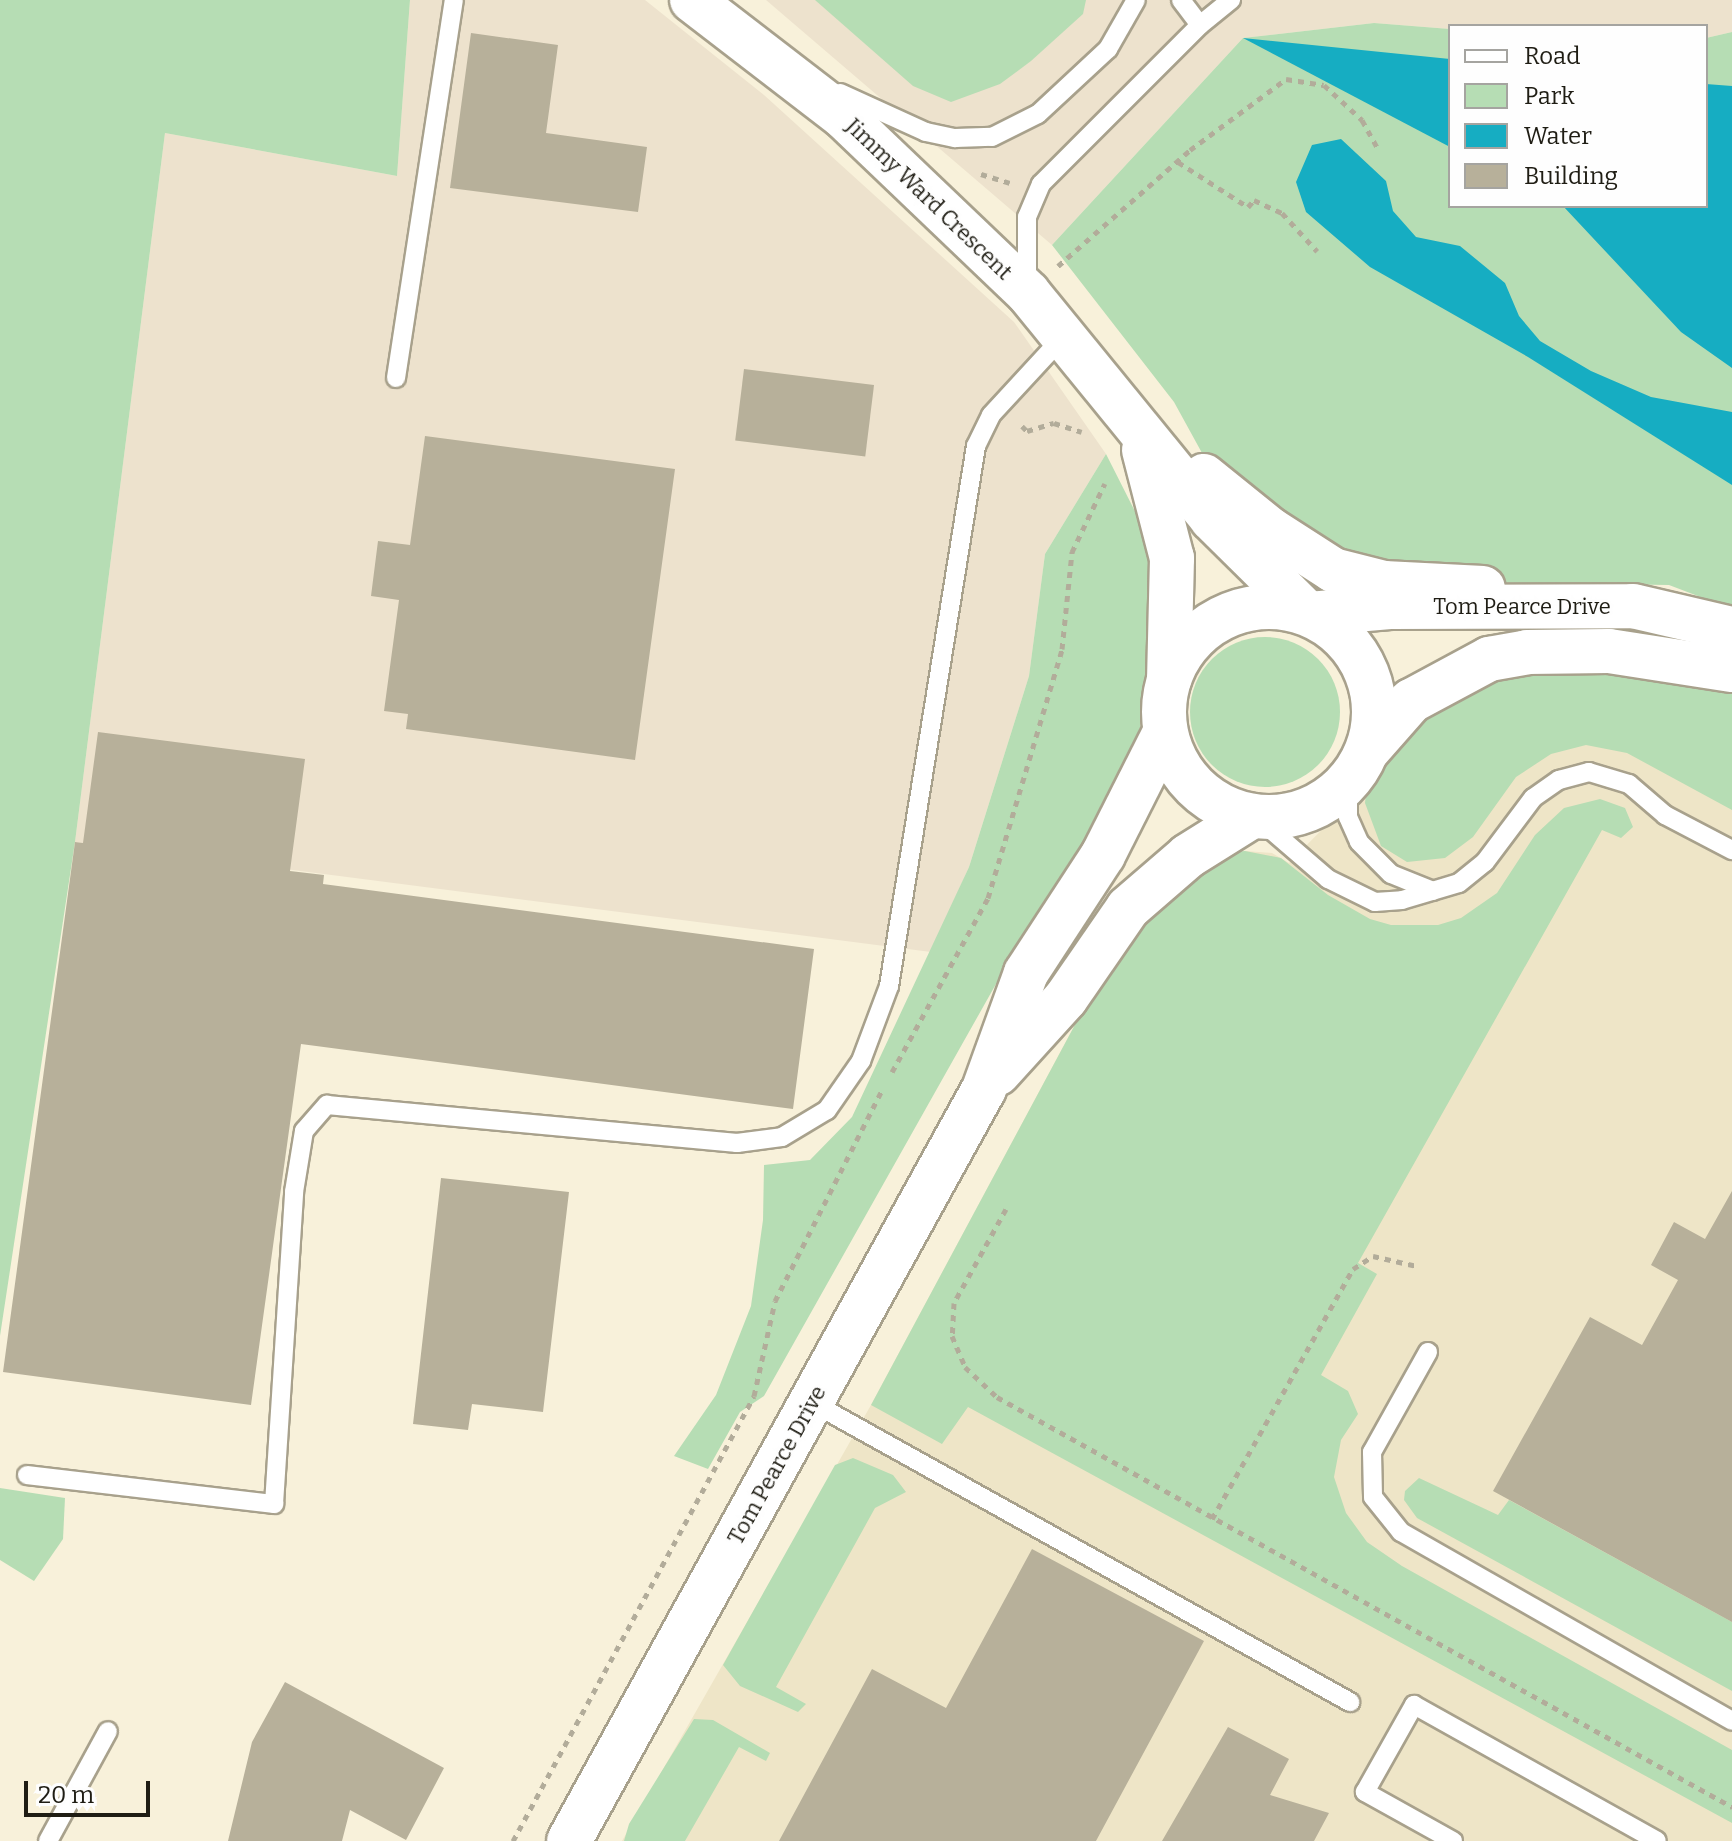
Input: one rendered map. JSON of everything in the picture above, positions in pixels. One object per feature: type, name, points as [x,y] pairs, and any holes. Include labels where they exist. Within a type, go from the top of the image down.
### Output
[{"type":"main road","name":"Jimmy Ward Crescent","points":[[692,0],[845,118],[1028,293],[1212,519],[1308,614]]},
{"type":"main road","name":"Jimmy Ward Crescent","points":[[1137,429],[1172,558],[1169,679]]},
{"type":"main road","points":[[1137,429],[1333,570],[1384,583],[1528,591],[1633,606]]},
{"type":"main road","name":"Tom Pearce Drive","points":[[1308,614],[1390,607],[1633,606],[1732,629]]},
{"type":"main road","points":[[1273,607],[1308,614],[1338,631],[1359,656],[1372,688],[1374,721],[1357,768],[1321,803],[1290,815],[1254,816],[1202,794],[1178,766],[1165,732],[1169,679],[1184,649],[1209,625],[1240,611],[1273,607]]},
{"type":"main road","name":"Tom Pearce Drive","points":[[1357,768],[1411,701],[1489,659],[1527,652],[1609,651],[1732,670]]},
{"type":"main road","name":"Tom Pearce Drive","points":[[569,1841],[984,1089],[1026,973],[1103,855],[1165,732]]},
{"type":"main road","name":"Tom Pearce Drive","points":[[984,1089],[1066,998],[1128,908],[1188,856],[1254,816]]},
{"type":"lane","points":[[396,378],[454,0]]},
{"type":"lane","points":[[768,60],[926,132],[955,138],[992,137],[1038,114],[1108,49],[1136,0]]},
{"type":"lane","points":[[1181,0],[1200,25]]},
{"type":"lane","points":[[1028,293],[1027,217],[1041,184],[1200,25],[1231,0]]},
{"type":"lane","points":[[27,1475],[274,1504],[294,1192],[304,1131],[327,1105],[737,1143],[782,1137],[827,1110],[861,1061],[889,986],[976,446],[999,405],[1065,335]]},
{"type":"lane","points":[[1357,768],[1348,817],[1359,842],[1391,874],[1418,889],[1439,891]]},
{"type":"lane","points":[[1254,816],[1328,879],[1363,899],[1402,900],[1439,891],[1485,862],[1523,810],[1547,787],[1589,772],[1629,784],[1665,815],[1732,850]]},
{"type":"lane","points":[[1428,1352],[1372,1452],[1373,1497],[1401,1532],[1732,1721]]},
{"type":"lane","points":[[813,1403],[1350,1702]]},
{"type":"lane","points":[[1453,1841],[1365,1792],[1414,1705],[1657,1841]]},
{"type":"lane","points":[[48,1841],[108,1731]]},
{"type":"path","points":[[1028,293],[1178,162],[1270,87],[1301,78],[1324,85],[1351,109],[1377,147]]},
{"type":"path","points":[[1178,162],[1248,207],[1254,200],[1282,213],[1317,251]]},
{"type":"path","points":[[999,405],[1027,431],[1054,423],[1075,427],[1092,440]]},
{"type":"path","points":[[513,1841],[754,1396],[775,1301],[821,1220],[858,1132],[988,898],[1062,649],[1072,552],[1106,487],[1103,474]]},
{"type":"path","points":[[1006,1209],[954,1303],[952,1336],[965,1367],[997,1397],[1732,1807]]},
{"type":"path","points":[[1212,1519],[1353,1269],[1373,1256],[1417,1266]]},
{"type":"shaded area","points":[[410,0],[645,0],[764,95],[1014,322],[1106,454],[1045,554],[1029,676],[969,867],[931,952],[75,842],[165,133],[397,176]]},
{"type":"shaded area","points":[[766,0],[1732,0],[1732,32],[1708,38],[1708,24],[1448,24],[1448,29],[1374,23],[1243,38],[1052,245]]},
{"type":"shaded area","points":[[1732,691],[1732,1841],[622,1841],[871,1405],[1107,965],[1245,851],[1272,853],[1289,863],[1367,784],[1380,758]]},
{"type":"green space","points":[[0,0],[410,0],[397,176],[165,133],[75,842],[0,1336]]},
{"type":"green space","points":[[815,0],[1086,0],[1083,14],[1031,61],[1000,84],[951,102],[913,86]]},
{"type":"green space","points":[[1374,23],[1448,29],[1448,208],[1708,208],[1708,38],[1732,32],[1732,609],[1669,585],[1444,582],[1316,545],[1257,505],[1202,453],[1174,402],[1052,245],[1243,38]]},
{"type":"green space","points":[[1106,454],[1151,543],[1153,643],[1137,747],[1108,808],[1005,968],[764,1396],[740,1412],[708,1469],[674,1456],[716,1395],[751,1306],[763,1220],[764,1165],[810,1160],[852,1117],[969,867],[1029,676],[1045,554]]},
{"type":"green space","points":[[1265,637],[1294,642],[1318,659],[1335,683],[1340,712],[1335,741],[1318,765],[1294,782],[1265,787],[1236,782],[1212,765],[1195,741],[1190,712],[1195,683],[1212,659],[1236,642]]},
{"type":"green space","points":[[1608,668],[1732,691],[1732,810],[1627,753],[1586,745],[1551,754],[1516,777],[1473,837],[1445,858],[1407,862],[1381,846],[1365,803],[1367,784],[1380,758],[1417,715],[1504,674]]},
{"type":"green space","points":[[1600,799],[1625,808],[1633,827],[1621,838],[1602,830],[1358,1263],[1377,1274],[1321,1375],[1348,1391],[1358,1414],[1341,1440],[1334,1477],[1346,1513],[1367,1542],[1402,1566],[1732,1750],[1732,1823],[968,1407],[942,1444],[871,1405],[1107,965],[1137,922],[1230,852],[1245,851],[1281,858],[1328,895],[1370,919],[1391,925],[1438,925],[1461,918],[1497,893],[1535,835],[1564,808]]},
{"type":"green space","points":[[853,1458],[893,1475],[906,1492],[875,1508],[776,1687],[806,1704],[798,1712],[740,1686],[723,1665],[835,1465]]},
{"type":"green space","points":[[1419,1478],[1498,1515],[1509,1500],[1732,1622],[1732,1691],[1417,1518],[1404,1500],[1405,1491]]},
{"type":"green space","points":[[0,1488],[65,1498],[63,1539],[34,1581],[0,1560]]},
{"type":"green space","points":[[694,1719],[713,1720],[770,1753],[766,1761],[739,1747],[685,1841],[624,1841],[629,1824]]},
{"type":"water","points":[[1243,38],[1448,59],[1448,146]]},
{"type":"water","points":[[1708,84],[1732,86],[1732,368],[1681,332],[1565,208],[1708,208]]},
{"type":"water","points":[[1341,139],[1386,181],[1393,211],[1416,237],[1460,246],[1505,283],[1519,316],[1540,341],[1591,371],[1651,397],[1732,412],[1732,485],[1528,357],[1370,267],[1306,212],[1296,182],[1312,145]]},
{"type":"building","points":[[471,33],[558,45],[546,133],[647,147],[638,212],[450,188]]},
{"type":"building","points":[[744,369],[874,385],[865,456],[735,440]]},
{"type":"building","points":[[425,436],[675,469],[635,760],[406,729],[408,714],[384,711],[399,600],[371,596],[378,541],[410,545]]},
{"type":"building","points":[[98,732],[305,759],[290,871],[324,875],[323,884],[814,949],[793,1109],[301,1044],[251,1405],[3,1372],[75,842],[83,843]]},
{"type":"building","points":[[441,1178],[569,1192],[543,1412],[472,1404],[468,1430],[413,1424]]},
{"type":"building","points":[[1732,1191],[1732,1622],[1493,1491],[1590,1317],[1642,1345],[1678,1280],[1651,1265],[1674,1222],[1705,1239]]},
{"type":"building","points":[[1032,1549],[1204,1641],[1096,1841],[779,1841],[872,1669],[946,1708]]},
{"type":"building","points":[[285,1682],[444,1768],[406,1840],[350,1810],[342,1841],[228,1841],[252,1742]]},
{"type":"building","points":[[1228,1727],[1289,1759],[1270,1795],[1329,1813],[1314,1841],[1162,1841]]}]
